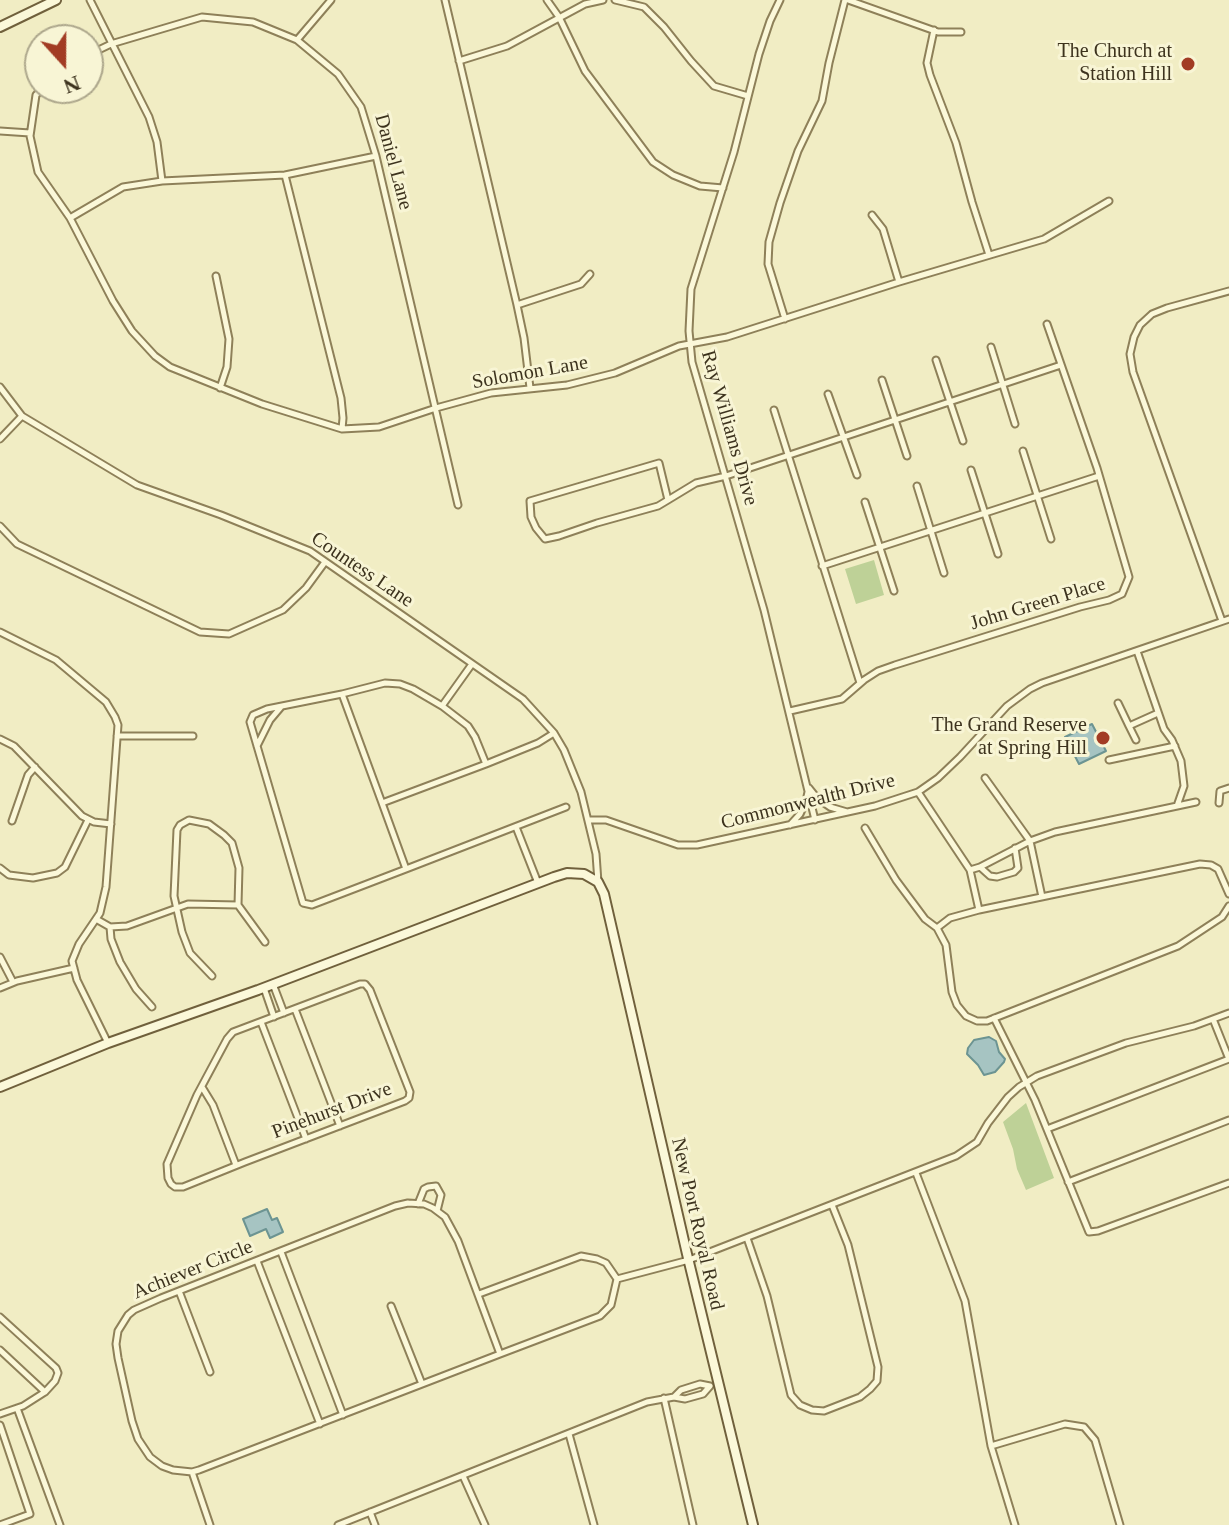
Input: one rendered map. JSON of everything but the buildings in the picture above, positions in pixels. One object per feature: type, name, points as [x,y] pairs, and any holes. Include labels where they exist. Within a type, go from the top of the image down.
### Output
[{"type":"main road","points":[[0,27],[56,0]]},
{"type":"main road","points":[[0,1087],[108,1043],[554,877],[584,874],[598,882]]},
{"type":"main road","name":"New Port Royal Road","points":[[598,882],[613,931],[715,1385],[753,1525]]},
{"type":"street","points":[[90,0],[149,117],[157,142],[162,181]]},
{"type":"street","points":[[297,40],[331,0]]},
{"type":"street","points":[[445,0],[517,305],[530,388]]},
{"type":"street","points":[[547,0],[559,17],[585,71],[653,162],[673,175],[700,186],[723,188]]},
{"type":"street","points":[[459,61],[507,46],[585,4],[603,0]]},
{"type":"street","points":[[615,0],[644,7],[714,86],[748,96]]},
{"type":"street","name":"Ray Williams Drive","points":[[780,0],[759,54],[723,188],[691,289],[689,344],[764,610],[815,820]]},
{"type":"street","points":[[785,319],[768,264],[769,242],[793,164],[822,101],[846,0],[934,30],[961,32]]},
{"type":"street","name":"Daniel Lane","points":[[111,44],[202,17],[253,22],[297,40],[338,74],[361,107],[376,156],[458,505]]},
{"type":"street","points":[[934,30],[927,63],[956,143],[989,255]]},
{"type":"street","points":[[104,47],[111,44]]},
{"type":"street","name":"Solomon Lane","points":[[35,104],[30,133],[38,172],[70,218],[132,331],[155,356],[170,367],[220,388],[342,429],[379,427],[491,393],[567,385],[615,373],[679,346],[727,337],[1044,239],[1109,201]]},
{"type":"street","points":[[0,131],[30,133]]},
{"type":"street","points":[[70,218],[123,187],[162,181],[285,175],[376,156]]},
{"type":"street","points":[[285,175],[341,398],[342,429]]},
{"type":"street","points":[[872,215],[883,229],[899,282]]},
{"type":"street","points":[[517,305],[581,284],[590,274]]},
{"type":"street","points":[[216,276],[229,339],[227,367],[220,388]]},
{"type":"street","points":[[1226,620],[1133,372],[1130,354],[1140,325],[1152,314],[1229,291]]},
{"type":"street","name":"John Green Place","points":[[790,711],[842,699],[878,671],[895,665],[1122,594],[1129,577],[1100,476],[1047,324]]},
{"type":"street","points":[[991,347],[1015,424]]},
{"type":"street","points":[[936,360],[963,441]]},
{"type":"street","points":[[668,500],[659,463],[530,501],[531,517],[545,539],[559,536],[658,506],[668,500],[696,483],[788,456],[1061,365]]},
{"type":"street","points":[[882,380],[907,456]]},
{"type":"street","name":"Countess Lane","points":[[0,387],[22,416],[137,485],[310,551],[523,699],[554,733],[564,750],[581,792],[596,854],[598,882]]},
{"type":"street","points":[[828,394],[857,475]]},
{"type":"street","points":[[774,410],[860,684]]},
{"type":"street","points":[[0,439],[22,416]]},
{"type":"street","points":[[1023,451],[1051,539]]},
{"type":"street","points":[[971,470],[998,554]]},
{"type":"street","points":[[822,566],[1100,476]]},
{"type":"street","points":[[917,486],[944,573]]},
{"type":"street","points":[[865,502],[894,591]]},
{"type":"street","points":[[0,526],[17,544],[200,632],[229,634],[283,610],[306,588],[325,562]]},
{"type":"street","name":"Commonwealth Drive","points":[[588,820],[606,820],[678,845],[697,845],[875,806],[918,792],[938,778],[1007,706],[1030,689],[1226,620]]},
{"type":"street","points":[[0,632],[56,660],[106,702],[118,725],[106,887],[100,913],[72,961],[77,980],[108,1043]]},
{"type":"street","points":[[1137,651],[1164,729],[1175,746],[1184,774],[1184,786],[1177,806]]},
{"type":"street","points":[[442,706],[472,664]]},
{"type":"street","points":[[486,764],[468,726],[442,706],[400,684],[385,683],[267,709],[253,715],[250,722],[303,903],[312,905],[566,807]]},
{"type":"street","points":[[342,694],[406,869]]},
{"type":"street","points":[[1118,703],[1136,740]]},
{"type":"street","points":[[256,747],[281,706]]},
{"type":"street","points":[[1129,726],[1158,713]]},
{"type":"street","points":[[382,803],[538,743],[554,733]]},
{"type":"street","points":[[117,736],[193,736]]},
{"type":"street","points":[[0,739],[14,746],[88,820],[111,824]]},
{"type":"street","points":[[1109,760],[1175,746]]},
{"type":"street","points":[[12,821],[28,775],[35,767]]},
{"type":"street","points":[[985,778],[1030,841],[1042,897]]},
{"type":"street","points":[[808,787],[830,807],[848,812]]},
{"type":"street","points":[[790,825],[800,814],[808,787]]},
{"type":"street","points":[[1219,803],[1220,791],[1229,788]]},
{"type":"street","points":[[918,792],[970,870],[979,910]]},
{"type":"street","points":[[970,870],[1055,832],[1196,802]]},
{"type":"street","points":[[0,868],[9,875],[33,878],[57,873],[65,867],[88,820]]},
{"type":"street","points":[[212,976],[190,953],[174,896],[177,830],[189,820],[209,824],[232,843],[239,868],[238,905],[265,942]]},
{"type":"street","points":[[516,827],[538,883]]},
{"type":"street","points":[[865,828],[896,880],[925,919],[937,928],[946,945],[952,992],[957,1005],[966,1016],[977,1021],[987,1021],[1178,946],[1222,917],[1229,906]]},
{"type":"street","points":[[980,867],[990,876],[1014,872],[1018,868],[1015,848]]},
{"type":"street","points":[[937,928],[950,918],[979,910],[1200,864],[1218,869],[1229,894]]},
{"type":"street","points":[[96,919],[110,927],[127,926],[188,904],[238,905]]},
{"type":"street","points":[[110,927],[120,962],[136,989],[152,1007]]},
{"type":"street","points":[[0,957],[13,982]]},
{"type":"street","points":[[0,988],[13,982],[74,968]]},
{"type":"street","name":"Pinehurst Drive","points":[[365,984],[410,1092],[409,1098],[183,1187],[175,1187],[168,1178],[167,1164],[201,1086],[227,1039],[233,1032],[284,1013],[365,984]]},
{"type":"street","points":[[268,986],[284,1013]]},
{"type":"street","points":[[268,986],[274,1017]]},
{"type":"street","points":[[295,1009],[340,1126]]},
{"type":"street","points":[[617,1279],[689,1260],[956,1156],[977,1142],[1008,1097],[1037,1076],[1126,1043],[1194,1026],[1229,1013]]},
{"type":"street","points":[[994,1018],[1047,1129],[1089,1232],[1229,1183]]},
{"type":"street","points":[[1047,1129],[1229,1059],[1213,1019]]},
{"type":"street","points":[[261,1022],[306,1139]]},
{"type":"street","points":[[201,1086],[213,1105],[236,1165]]},
{"type":"street","points":[[1068,1182],[1229,1120]]},
{"type":"street","points":[[916,1173],[965,1301],[991,1446],[1015,1525]]},
{"type":"street","name":"Achiever Circle","points":[[192,1472],[162,1466],[142,1447],[132,1421],[116,1344],[118,1331],[128,1315],[179,1291],[395,1206],[418,1204],[424,1189],[428,1187],[436,1186],[441,1195],[437,1211]]},
{"type":"street","points":[[418,1204],[424,1204],[445,1217],[458,1241],[500,1354]]},
{"type":"street","points":[[747,1238],[767,1296],[791,1395],[800,1405],[824,1411],[860,1397],[870,1389],[877,1381],[878,1367],[848,1245],[832,1205]]},
{"type":"street","points":[[281,1252],[343,1415]]},
{"type":"street","points":[[210,1525],[192,1472],[600,1316],[611,1305],[617,1279],[606,1263],[581,1256],[478,1295]]},
{"type":"street","points":[[257,1261],[320,1424]]},
{"type":"street","points":[[179,1291],[210,1372]]},
{"type":"street","points":[[391,1306],[422,1384]]},
{"type":"street","points":[[0,1317],[58,1373],[45,1392],[0,1414]]},
{"type":"street","points":[[0,1350],[45,1392]]},
{"type":"street","points":[[338,1525],[647,1402],[674,1397],[685,1399],[703,1394],[715,1385]]},
{"type":"street","points":[[664,1398],[693,1525]]},
{"type":"street","points":[[17,1408],[60,1525]]},
{"type":"street","points":[[991,1446],[1065,1424],[1084,1427],[1095,1440],[1120,1525]]},
{"type":"street","points":[[0,1425],[30,1514],[0,1525]]},
{"type":"street","points":[[569,1434],[594,1525]]},
{"type":"street","points":[[463,1476],[485,1525]]},
{"type":"street","points":[[370,1512],[375,1525]]},
{"type":"green space","points":[[874,560],[884,595],[856,604],[845,569]]},
{"type":"green space","points":[[1026,1103],[1054,1178],[1026,1190],[1003,1122]]},
{"type":"water","points":[[1092,724],[1106,751],[1079,764],[1065,737]]},
{"type":"water","points":[[989,1037],[996,1041],[1005,1059],[995,1072],[984,1075],[967,1054],[974,1040]]},
{"type":"water","points":[[267,1209],[272,1220],[277,1218],[283,1232],[270,1238],[266,1229],[250,1236],[243,1219]]},
{"type":"place","name":"The Church at Station Hill","points":[[1188,64]]},
{"type":"place","name":"The Grand Reserve at Spring Hill","points":[[1103,738]]}]
